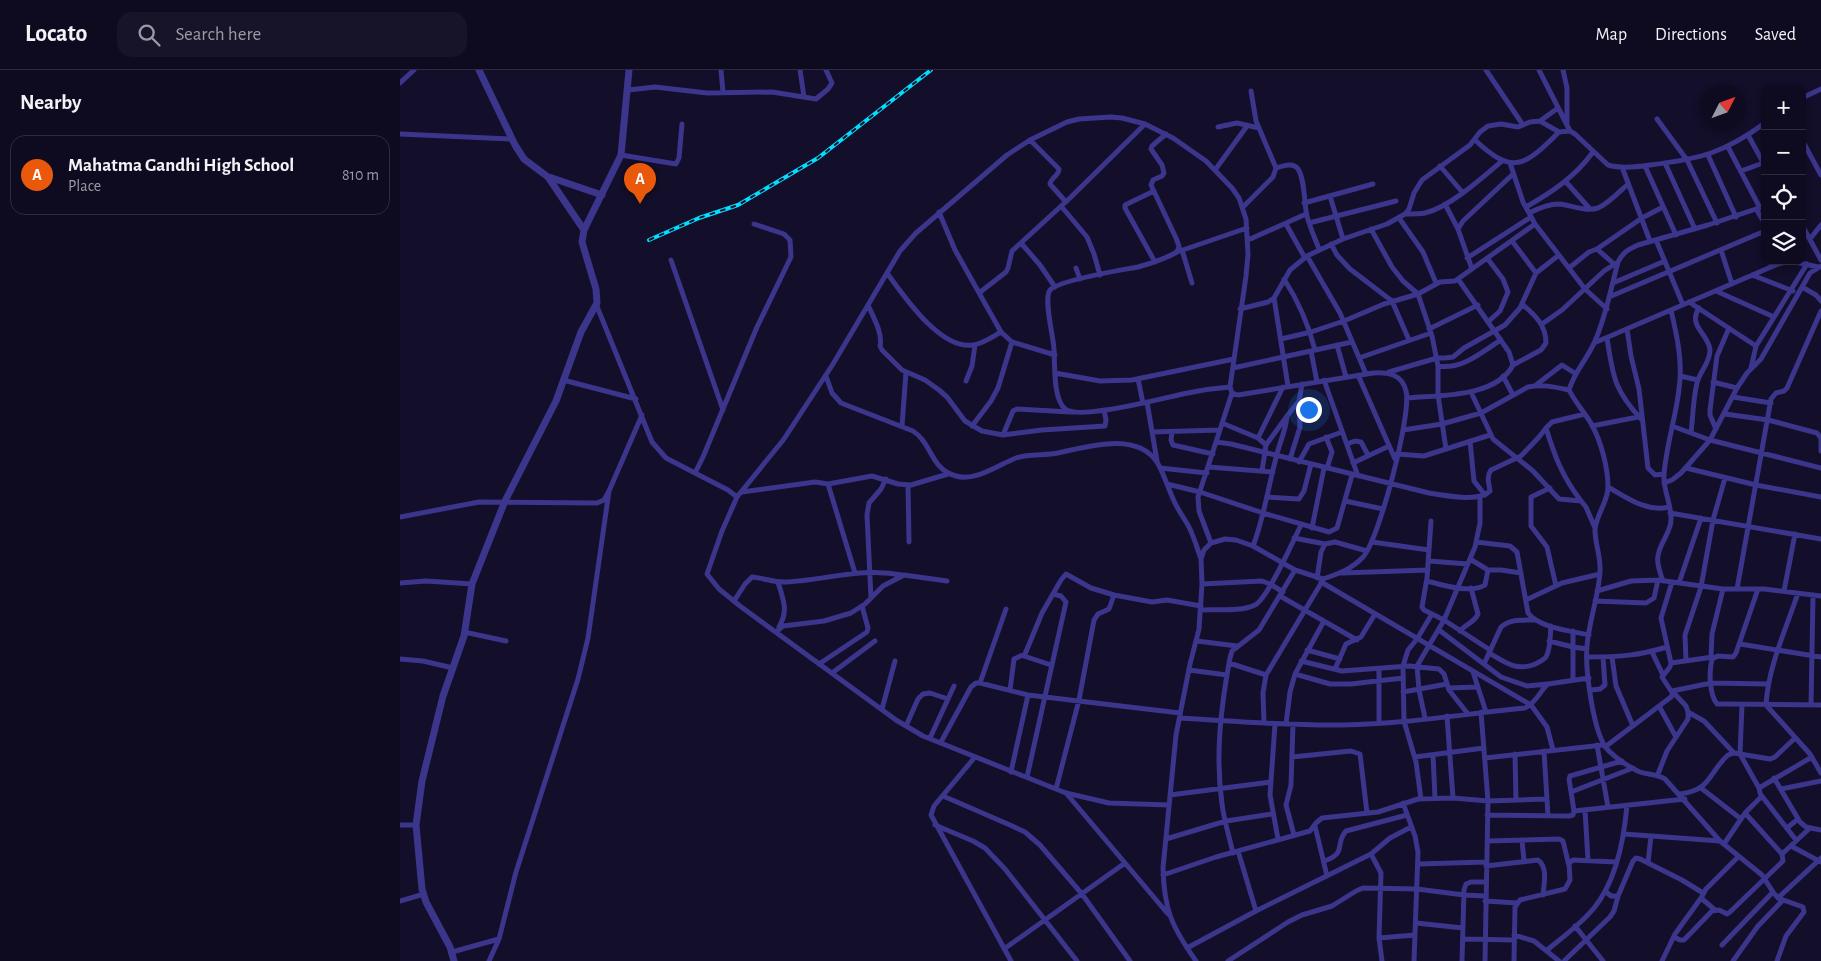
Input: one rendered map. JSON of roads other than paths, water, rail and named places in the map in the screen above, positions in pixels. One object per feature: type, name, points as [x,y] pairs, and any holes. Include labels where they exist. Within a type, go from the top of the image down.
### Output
[{"type":"street","points":[[400,83],[414,70]]},
{"type":"street","points":[[479,70],[512,139],[524,159],[548,177],[602,195]]},
{"type":"street","points":[[454,961],[452,952],[424,894],[419,867],[416,825],[422,781],[443,696],[464,632],[472,584],[505,501],[556,401],[581,332],[596,304],[598,296],[582,242],[584,230],[621,155],[629,70]]},
{"type":"street","points":[[722,70],[723,92]]},
{"type":"street","points":[[800,70],[804,97]]},
{"type":"street","points":[[628,90],[655,87],[707,93],[772,92],[816,99],[832,84],[826,70]]},
{"type":"street","points":[[1495,70],[1487,72],[1523,125]]},
{"type":"street","points":[[1539,70],[1570,131],[1608,165],[1622,167],[1645,166],[1708,155],[1728,147],[1761,126]]},
{"type":"street","points":[[1563,70],[1567,88],[1567,125]]},
{"type":"street","points":[[1806,96],[1821,89]]},
{"type":"street","points":[[1243,206],[1273,177],[1276,168],[1254,114],[1251,91]]},
{"type":"street","points":[[1240,309],[1268,302],[1274,298],[1290,270],[1319,249],[1405,214],[1422,180],[1475,140],[1480,132],[1488,126],[1501,124],[1518,127],[1530,122],[1540,121],[1558,108]]},
{"type":"street","points":[[1169,805],[1109,803],[1066,793],[1011,772],[906,726],[819,664],[777,630],[734,601],[719,589],[708,574],[722,531],[737,497],[784,439],[826,376],[900,251],[939,212],[1007,154],[1030,140],[1079,118],[1122,118],[1145,124],[1166,134],[1206,161],[1232,188],[1243,206],[1248,240],[1246,276],[1232,368],[1231,390],[1213,454],[1198,497],[1199,511],[1211,543]]},
{"type":"street","points":[[1657,119],[1686,160],[1717,223]]},
{"type":"street","points":[[1540,121],[1559,132],[1570,131]]},
{"type":"street","points":[[1218,126],[1233,123],[1259,128]]},
{"type":"street","points":[[621,155],[676,164],[679,158],[682,124]]},
{"type":"street","points":[[979,293],[1006,272],[1012,251],[1066,202],[1145,124]]},
{"type":"street","points":[[1215,170],[1247,126]]},
{"type":"street","points":[[1475,140],[1489,153],[1502,161],[1510,163],[1520,162],[1538,152],[1559,132]]},
{"type":"street","points":[[400,134],[512,139]]},
{"type":"street","points":[[1166,134],[1151,149],[1164,170],[1162,176],[1151,182],[1176,238],[1179,251],[1192,283]]},
{"type":"street","points":[[1748,135],[1761,159]]},
{"type":"street","points":[[1030,140],[1059,169],[1058,174],[1051,180],[1050,184],[1066,202]]},
{"type":"street","points":[[1728,147],[1760,208],[1764,220]]},
{"type":"street","points":[[1806,147],[1821,175]]},
{"type":"street","points":[[1468,258],[1566,182],[1593,152]]},
{"type":"street","points":[[1708,155],[1736,216]]},
{"type":"street","points":[[1405,214],[1424,213],[1445,204],[1463,193],[1502,161]]},
{"type":"street","points":[[1510,163],[1535,224],[1585,289],[1606,309]]},
{"type":"street","points":[[1665,164],[1695,229]]},
{"type":"street","points":[[1276,168],[1289,165],[1298,169],[1306,214],[1319,249]]},
{"type":"street","points":[[1741,172],[1761,165]]},
{"type":"street","points":[[1440,166],[1463,193]]},
{"type":"street","points":[[1645,166],[1676,235]]},
{"type":"street","points":[[1622,167],[1642,218],[1665,260],[1683,305]]},
{"type":"street","points":[[1458,229],[1463,221],[1513,174]]},
{"type":"street","points":[[548,177],[584,230]]},
{"type":"street","points":[[1566,182],[1590,209]]},
{"type":"street","points":[[1304,203],[1374,184]]},
{"type":"street","points":[[1529,212],[1554,204],[1595,209],[1604,205],[1628,184]]},
{"type":"street","points":[[1154,191],[1130,202],[1125,205],[1125,208],[1155,262]]},
{"type":"street","points":[[1330,196],[1343,238]]},
{"type":"street","points":[[1309,224],[1396,201]]},
{"type":"street","points":[[1445,204],[1458,229],[1472,269]]},
{"type":"street","points":[[1061,206],[1087,237],[1093,249],[1100,275]]},
{"type":"street","points":[[1569,268],[1589,252],[1597,249],[1642,218],[1663,207]]},
{"type":"street","points":[[1542,324],[1562,310],[1616,263],[1628,249],[1653,240],[1717,223],[1760,208]]},
{"type":"street","points":[[939,212],[955,250],[1000,332],[1012,342],[1055,355]]},
{"type":"street","points":[[1248,240],[1306,214]]},
{"type":"street","points":[[1399,218],[1423,252],[1436,283]]},
{"type":"street","points":[[695,473],[758,327],[791,257],[790,240],[784,234],[754,224]]},
{"type":"street","points":[[1286,224],[1344,321],[1366,374]]},
{"type":"street","points":[[1281,340],[1344,321],[1392,301],[1418,294],[1436,283],[1458,279],[1535,224]]},
{"type":"street","points":[[1810,239],[1821,225]]},
{"type":"street","points":[[1071,412],[1064,408],[1059,400],[1047,300],[1050,290],[1055,286],[1080,279],[1155,262],[1179,251],[1247,228]]},
{"type":"street","points":[[1371,229],[1392,267],[1403,281],[1418,294],[1437,358],[1438,395],[1446,449]]},
{"type":"street","points":[[1806,232],[1821,260]]},
{"type":"street","points":[[1609,297],[1761,233]]},
{"type":"street","points":[[1512,241],[1536,274]]},
{"type":"street","points":[[1021,243],[1055,286]]},
{"type":"street","points":[[1330,244],[1350,270],[1392,301],[1409,340]]},
{"type":"street","points":[[1597,249],[1616,263]]},
{"type":"street","points":[[1722,250],[1732,284]]},
{"type":"street","points":[[1003,435],[1013,411],[1017,409],[1087,413],[1188,393],[1231,390],[1238,395],[1324,380],[1388,372],[1437,358],[1453,357],[1464,348],[1496,331],[1510,320],[1522,304],[1536,274],[1559,255]]},
{"type":"street","points":[[1487,258],[1502,279],[1508,292],[1500,311],[1489,322]]},
{"type":"street","points":[[671,260],[723,410]]},
{"type":"street","points":[[1613,283],[1665,260]]},
{"type":"street","points":[[1569,390],[1571,382],[1594,344],[1606,309],[1616,263]]},
{"type":"street","points":[[1751,369],[1756,346],[1807,264],[1820,266]]},
{"type":"street","points":[[1594,344],[1776,265]]},
{"type":"street","points":[[1664,483],[1672,480],[1686,468],[1710,440],[1738,388],[1751,369],[1761,359],[1810,273],[1820,266]]},
{"type":"street","points":[[1076,268],[1080,279]]},
{"type":"street","points":[[887,273],[924,321],[945,337],[959,344],[975,345],[1000,332]]},
{"type":"street","points":[[1752,275],[1798,293]]},
{"type":"street","points":[[1458,279],[1496,331],[1509,352],[1513,365]]},
{"type":"street","points":[[1284,280],[1300,304],[1310,332],[1317,382]]},
{"type":"street","points":[[1802,287],[1816,295],[1821,301]]},
{"type":"street","points":[[1716,290],[1774,317]]},
{"type":"street","points":[[1258,438],[1285,386],[1284,356],[1274,298]]},
{"type":"street","points":[[1689,302],[1756,346]]},
{"type":"street","points":[[596,304],[656,448],[672,462],[728,490],[737,497]]},
{"type":"street","points":[[1407,398],[1471,392],[1488,386],[1504,376],[1513,365],[1544,347],[1546,340],[1542,324],[1522,304]]},
{"type":"street","points":[[868,305],[880,334],[880,346],[893,363],[906,372],[925,380],[939,390],[972,426],[1003,435],[1042,430],[1104,426],[1106,420],[1104,410]]},
{"type":"street","points":[[1359,358],[1430,331],[1478,305]]},
{"type":"street","points":[[1691,433],[1698,380],[1705,368],[1710,353],[1708,344],[1696,324],[1695,318],[1699,308]]},
{"type":"street","points":[[1595,601],[1646,603],[1654,598],[1660,580],[1657,555],[1670,527],[1670,510],[1664,474],[1680,376],[1679,342],[1671,310]]},
{"type":"street","points":[[1737,589],[1773,395],[1787,388],[1821,311]]},
{"type":"street","points":[[1716,429],[1710,416],[1717,356],[1729,328]]},
{"type":"street","points":[[1627,329],[1631,356],[1638,380],[1640,419],[1648,468],[1655,474],[1664,474]]},
{"type":"street","points":[[1607,338],[1614,379],[1624,399],[1640,419]]},
{"type":"street","points":[[1438,366],[1450,367],[1463,363],[1501,340]]},
{"type":"street","points":[[972,426],[995,394],[1012,342]]},
{"type":"street","points":[[1232,368],[1352,342]]},
{"type":"street","points":[[966,381],[972,366],[975,345]]},
{"type":"street","points":[[1337,345],[1346,377]]},
{"type":"street","points":[[1055,373],[1100,381],[1138,378],[1234,359]]},
{"type":"street","points":[[1536,386],[1562,365],[1576,374]]},
{"type":"street","points":[[902,426],[906,372]]},
{"type":"street","points":[[1264,723],[1263,692],[1266,675],[1322,581],[1354,566],[1364,556],[1372,542],[1390,484],[1407,406],[1406,390],[1398,376],[1388,372]]},
{"type":"street","points":[[1358,375],[1389,446],[1396,457]]},
{"type":"street","points":[[826,376],[832,393],[841,403],[918,434],[936,464],[948,474],[966,478],[1021,456],[1057,453],[1098,445],[1135,446],[1152,455],[1159,466],[1201,559],[1202,584],[1197,641],[1180,715],[1170,795],[1163,876],[1168,914]]},
{"type":"street","points":[[1504,376],[1513,396]]},
{"type":"street","points":[[1680,376],[1698,380]]},
{"type":"street","points":[[1138,378],[1159,466]]},
{"type":"street","points":[[563,380],[636,399]]},
{"type":"street","points":[[1167,484],[1200,492],[1301,525],[1329,532],[1334,531],[1337,528],[1355,475],[1353,462],[1324,380]]},
{"type":"street","points":[[1714,382],[1738,388]]},
{"type":"street","points":[[1290,459],[1300,427],[1302,384]]},
{"type":"street","points":[[1402,430],[1442,424],[1481,413],[1528,388],[1536,386],[1544,385],[1569,390],[1592,426],[1602,454],[1608,487],[1595,529]]},
{"type":"street","points":[[1471,392],[1490,435],[1496,442],[1533,471],[1559,499],[1578,499],[1581,501]]},
{"type":"street","points":[[1733,397],[1771,403]]},
{"type":"street","points":[[1262,471],[1266,445],[1286,416],[1300,401]]},
{"type":"street","points":[[1216,442],[1437,494],[1456,497],[1482,496],[1490,492],[1488,473],[1491,470],[1517,459],[1526,452],[1552,422],[1585,414]]},
{"type":"street","points":[[1725,414],[1768,420],[1817,432],[1821,438],[1821,451]]},
{"type":"street","points":[[400,516],[479,502],[592,504],[604,500],[642,415]]},
{"type":"street","points":[[1253,546],[1263,513],[1276,456],[1285,430],[1286,416]]},
{"type":"street","points":[[1592,426],[1640,419]]},
{"type":"street","points":[[1222,423],[1258,438],[1266,445]]},
{"type":"street","points":[[1672,426],[1710,440],[1821,468]]},
{"type":"street","points":[[1546,428],[1560,469],[1586,507],[1595,529],[1600,558],[1600,574],[1587,656],[1590,690],[1602,746],[1600,767],[1608,808]]},
{"type":"street","points":[[1152,432],[1220,430]]},
{"type":"street","points":[[1172,432],[1171,440],[1173,445],[1213,454]]},
{"type":"street","points":[[1299,462],[1309,444],[1342,432]]},
{"type":"street","points":[[1396,457],[1418,456],[1490,435]]},
{"type":"street","points":[[1540,437],[1548,436]]},
{"type":"street","points":[[1312,528],[1326,468],[1332,452],[1326,437]]},
{"type":"street","points":[[1347,444],[1355,441],[1361,442],[1368,456]]},
{"type":"street","points":[[1425,718],[1419,690],[1417,666],[1444,620],[1469,561],[1480,523],[1482,496],[1474,481],[1470,442]]},
{"type":"street","points":[[1353,462],[1389,446]]},
{"type":"street","points":[[1267,497],[1299,499],[1304,490],[1311,464]]},
{"type":"street","points":[[1159,466],[1273,472]]},
{"type":"street","points":[[1686,468],[1756,485],[1821,497]]},
{"type":"street","points":[[742,492],[815,482],[828,484],[872,476],[908,485],[948,474]]},
{"type":"street","points":[[1686,661],[1685,635],[1701,587],[1713,520],[1725,478]]},
{"type":"street","points":[[871,598],[868,508],[869,503],[881,489],[886,479]]},
{"type":"street","points":[[828,484],[855,573]]},
{"type":"street","points":[[908,485],[908,542]]},
{"type":"street","points":[[1608,487],[1648,507],[1663,508],[1701,518],[1821,539]]},
{"type":"street","points":[[1550,488],[1531,497],[1530,521],[1531,526],[1547,547],[1556,586]]},
{"type":"street","points":[[489,961],[498,939],[516,872],[578,679],[588,638],[609,490]]},
{"type":"street","points":[[1345,501],[1383,509]]},
{"type":"street","points":[[1679,583],[1701,518]]},
{"type":"street","points":[[1431,521],[1427,581],[1422,607],[1424,610],[1460,630],[1512,666],[1526,667],[1538,663],[1546,657],[1551,626]]},
{"type":"street","points":[[1024,656],[1038,621],[1066,574],[1091,588],[1114,595],[1152,602],[1167,600],[1200,608],[1253,606],[1262,598],[1301,525]]},
{"type":"street","points":[[1784,591],[1794,534]]},
{"type":"street","points":[[1294,538],[1325,544],[1335,542],[1367,551]]},
{"type":"street","points":[[1201,559],[1204,550],[1211,543],[1225,539],[1236,540],[1253,546],[1295,570],[1317,578],[1417,639],[1532,705],[1544,722],[1550,735],[1553,750]]},
{"type":"street","points":[[1372,542],[1429,550]]},
{"type":"street","points":[[1476,542],[1514,548],[1518,556],[1528,613],[1534,620]]},
{"type":"street","points":[[1317,578],[1320,552],[1325,544]]},
{"type":"street","points":[[1429,561],[1469,561],[1488,570],[1521,573]]},
{"type":"street","points":[[1256,911],[1226,821],[1220,788],[1220,720],[1232,651],[1259,630],[1295,570]]},
{"type":"street","points":[[1340,573],[1428,570]]},
{"type":"street","points":[[1427,581],[1458,588],[1480,587],[1485,585],[1488,570]]},
{"type":"street","points":[[734,601],[752,577],[778,582],[885,571],[947,581]]},
{"type":"street","points":[[1526,600],[1556,586],[1600,574]]},
{"type":"street","points":[[777,630],[788,625],[834,619],[851,613],[862,606],[890,580],[904,575]]},
{"type":"street","points":[[1597,591],[1631,581],[1660,580],[1701,587],[1758,589],[1821,596]]},
{"type":"street","points":[[400,583],[426,581],[472,584]]},
{"type":"street","points":[[1202,584],[1254,581],[1270,584],[1305,610],[1357,640]]},
{"type":"street","points":[[777,630],[783,620],[785,609],[778,582]]},
{"type":"street","points":[[1663,674],[1670,667],[1671,663],[1661,618],[1672,582]]},
{"type":"street","points":[[1460,630],[1467,623],[1474,621],[1478,614],[1471,588]]},
{"type":"street","points":[[1723,589],[1712,634],[1711,683],[1713,699],[1717,704],[1821,705]]},
{"type":"street","points":[[1671,663],[1713,657],[1733,657],[1740,644],[1758,589]]},
{"type":"street","points":[[1798,593],[1768,684],[1766,705],[1813,759],[1821,774]]},
{"type":"street","points":[[1027,777],[1066,602],[1061,596],[1053,594]]},
{"type":"street","points":[[1056,789],[1078,700],[1094,620],[1098,614],[1109,609],[1114,595]]},
{"type":"street","points":[[1811,705],[1813,595]]},
{"type":"street","points":[[819,664],[867,632],[868,628],[862,606]]},
{"type":"street","points":[[980,683],[1006,609]]},
{"type":"street","points":[[1336,670],[1346,644],[1349,641],[1357,640],[1364,634],[1375,614]]},
{"type":"street","points":[[1422,799],[1415,757],[1404,720],[1403,666],[1408,650],[1432,614]]},
{"type":"street","points":[[1484,664],[1501,627],[1514,621],[1534,620],[1589,635]]},
{"type":"street","points":[[1286,724],[1290,692],[1295,674],[1324,621]]},
{"type":"street","points":[[1439,630],[1511,682],[1526,686],[1589,678]]},
{"type":"street","points":[[1572,680],[1573,631]]},
{"type":"street","points":[[464,632],[506,641]]},
{"type":"street","points":[[832,673],[875,641]]},
{"type":"street","points":[[1197,641],[1238,646]]},
{"type":"street","points":[[1549,641],[1573,648],[1587,649]]},
{"type":"street","points":[[1740,644],[1821,657]]},
{"type":"street","points":[[1587,656],[1627,656],[1652,652],[1667,647]]},
{"type":"street","points":[[1307,650],[1340,659]]},
{"type":"street","points":[[1652,652],[1663,674],[1662,677],[1686,706],[1688,712],[1688,719],[1667,751],[1658,774]]},
{"type":"street","points":[[1010,690],[1014,659],[1017,657],[1024,656],[1051,665]]},
{"type":"street","points":[[1590,690],[1600,690],[1604,685],[1603,657]]},
{"type":"street","points":[[1612,657],[1616,686],[1634,726]]},
{"type":"street","points":[[400,659],[424,661],[452,668]]},
{"type":"street","points":[[882,709],[895,661]]},
{"type":"street","points":[[1301,661],[1336,670],[1352,671],[1403,666],[1439,669],[1444,674],[1447,686],[1468,714]]},
{"type":"street","points":[[1229,663],[1266,675]]},
{"type":"street","points":[[1379,669],[1379,723]]},
{"type":"street","points":[[1189,670],[1227,675]]},
{"type":"street","points":[[1473,671],[1484,712],[1484,748],[1488,801],[1485,961]]},
{"type":"street","points":[[1295,674],[1330,684],[1351,684],[1403,678]]},
{"type":"street","points":[[941,742],[971,687],[976,683],[1028,695],[1045,695],[1220,720],[1274,724],[1343,725],[1525,708],[1532,705],[1548,684]]},
{"type":"street","points":[[1672,691],[1711,683],[1768,684]]},
{"type":"street","points":[[930,738],[954,686]]},
{"type":"street","points":[[1403,692],[1447,686],[1478,686]]},
{"type":"street","points":[[1485,758],[1602,746],[1634,726],[1671,697],[1672,691]]},
{"type":"street","points":[[906,726],[918,699],[923,694],[930,693],[948,699]]},
{"type":"street","points":[[1011,772],[1028,695]]},
{"type":"street","points":[[1737,754],[1742,704]]},
{"type":"street","points":[[1659,706],[1676,737]]},
{"type":"street","points":[[1688,712],[1704,720],[1737,754],[1759,788],[1761,795],[1796,840]]},
{"type":"street","points":[[1447,716],[1453,798]]},
{"type":"street","points":[[1274,724],[1270,795],[1278,839]]},
{"type":"street","points":[[1293,724],[1291,785],[1286,805],[1294,835]]},
{"type":"street","points":[[1680,794],[1692,793],[1701,788],[1725,758],[1737,754],[1770,759],[1775,757],[1795,738]]},
{"type":"street","points":[[1602,746],[1633,768],[1642,772],[1658,774],[1665,779],[1722,843],[1765,880],[1780,899],[1804,907],[1804,912],[1786,936],[1778,961]]},
{"type":"street","points":[[1415,757],[1484,748]]},
{"type":"street","points":[[1292,757],[1351,751],[1360,754],[1367,813]]},
{"type":"street","points":[[1544,751],[1548,816]]},
{"type":"street","points":[[1514,754],[1516,800]]},
{"type":"street","points":[[1433,755],[1435,798]]},
{"type":"street","points":[[976,757],[932,809],[931,815],[1011,961]]},
{"type":"street","points":[[1759,788],[1774,778],[1813,759],[1821,758]]},
{"type":"street","points":[[1488,815],[1573,815],[1570,776],[1622,761]]},
{"type":"street","points":[[1571,792],[1633,768]]},
{"type":"street","points":[[1774,778],[1803,825],[1821,830]]},
{"type":"street","points":[[1781,789],[1821,781]]},
{"type":"street","points":[[1170,795],[1270,782]]},
{"type":"street","points":[[1701,788],[1741,819]]},
{"type":"street","points":[[1066,793],[1168,914],[1196,961]]},
{"type":"street","points":[[1722,843],[1747,809],[1761,795]]},
{"type":"street","points":[[943,796],[1025,832],[1040,845],[1082,894],[1130,961]]},
{"type":"street","points":[[1163,876],[1235,852],[1310,831],[1322,818],[1385,810],[1403,803],[1422,799],[1453,798],[1488,801],[1547,799]]},
{"type":"street","points":[[1574,811],[1684,799]]},
{"type":"street","points":[[1403,803],[1417,844],[1418,864],[1414,961]]},
{"type":"street","points":[[1548,950],[1593,909],[1605,891],[1624,834],[1627,805]]},
{"type":"street","points":[[1585,810],[1588,860]]},
{"type":"street","points":[[1564,961],[1610,917],[1633,861],[1636,858],[1640,858],[1702,895],[1715,910],[1727,914],[1730,912],[1783,862],[1782,854],[1745,813]]},
{"type":"street","points":[[1166,839],[1226,821],[1272,814]]},
{"type":"street","points":[[1324,861],[1333,858],[1338,853],[1343,834],[1346,831],[1407,815]]},
{"type":"street","points":[[1787,828],[1798,819]]},
{"type":"street","points":[[400,825],[416,825]]},
{"type":"street","points":[[935,825],[985,848],[1005,869],[1077,961]]},
{"type":"street","points":[[1314,826],[1328,876]]},
{"type":"street","points":[[1187,948],[1256,911],[1371,854],[1390,838],[1412,827]]},
{"type":"street","points":[[1782,854],[1810,828]]},
{"type":"street","points":[[1624,834],[1722,843]]},
{"type":"street","points":[[1648,863],[1651,836]]},
{"type":"street","points":[[1487,841],[1555,839],[1563,841],[1569,866],[1569,885],[1561,891],[1520,900],[1517,903],[1515,907],[1514,961]]},
{"type":"street","points":[[1522,840],[1524,861]]},
{"type":"street","points":[[1733,961],[1780,899],[1820,860],[1791,846]]},
{"type":"street","points":[[1371,854],[1381,873],[1379,938],[1382,961]]},
{"type":"street","points":[[1662,961],[1674,937],[1711,882],[1738,857]]},
{"type":"street","points":[[1418,864],[1486,864],[1538,860],[1544,868],[1543,895]]},
{"type":"street","points":[[1569,866],[1573,860],[1616,862]]},
{"type":"street","points":[[1004,949],[1125,863]]},
{"type":"street","points":[[1462,961],[1466,884],[1485,882]]},
{"type":"street","points":[[1228,961],[1288,922],[1302,915],[1332,906],[1363,888],[1417,889],[1517,903]]},
{"type":"street","points":[[1605,891],[1611,896],[1618,896]]},
{"type":"street","points":[[1722,945],[1773,892]]},
{"type":"street","points":[[400,901],[424,894]]},
{"type":"street","points":[[1674,937],[1684,940],[1715,910]]},
{"type":"street","points":[[1416,923],[1463,928]]},
{"type":"street","points":[[1575,926],[1603,961]]},
{"type":"street","points":[[1379,938],[1415,935]]},
{"type":"street","points":[[1463,939],[1514,938],[1534,941],[1548,950],[1559,961]]},
{"type":"street","points":[[452,952],[498,939]]},
{"type":"railway","points":[[649,240],[699,218],[738,205],[818,158],[931,70]]},
{"type":"place","name":"Mahatma Gandhi High School","points":[[640,204]]}]
